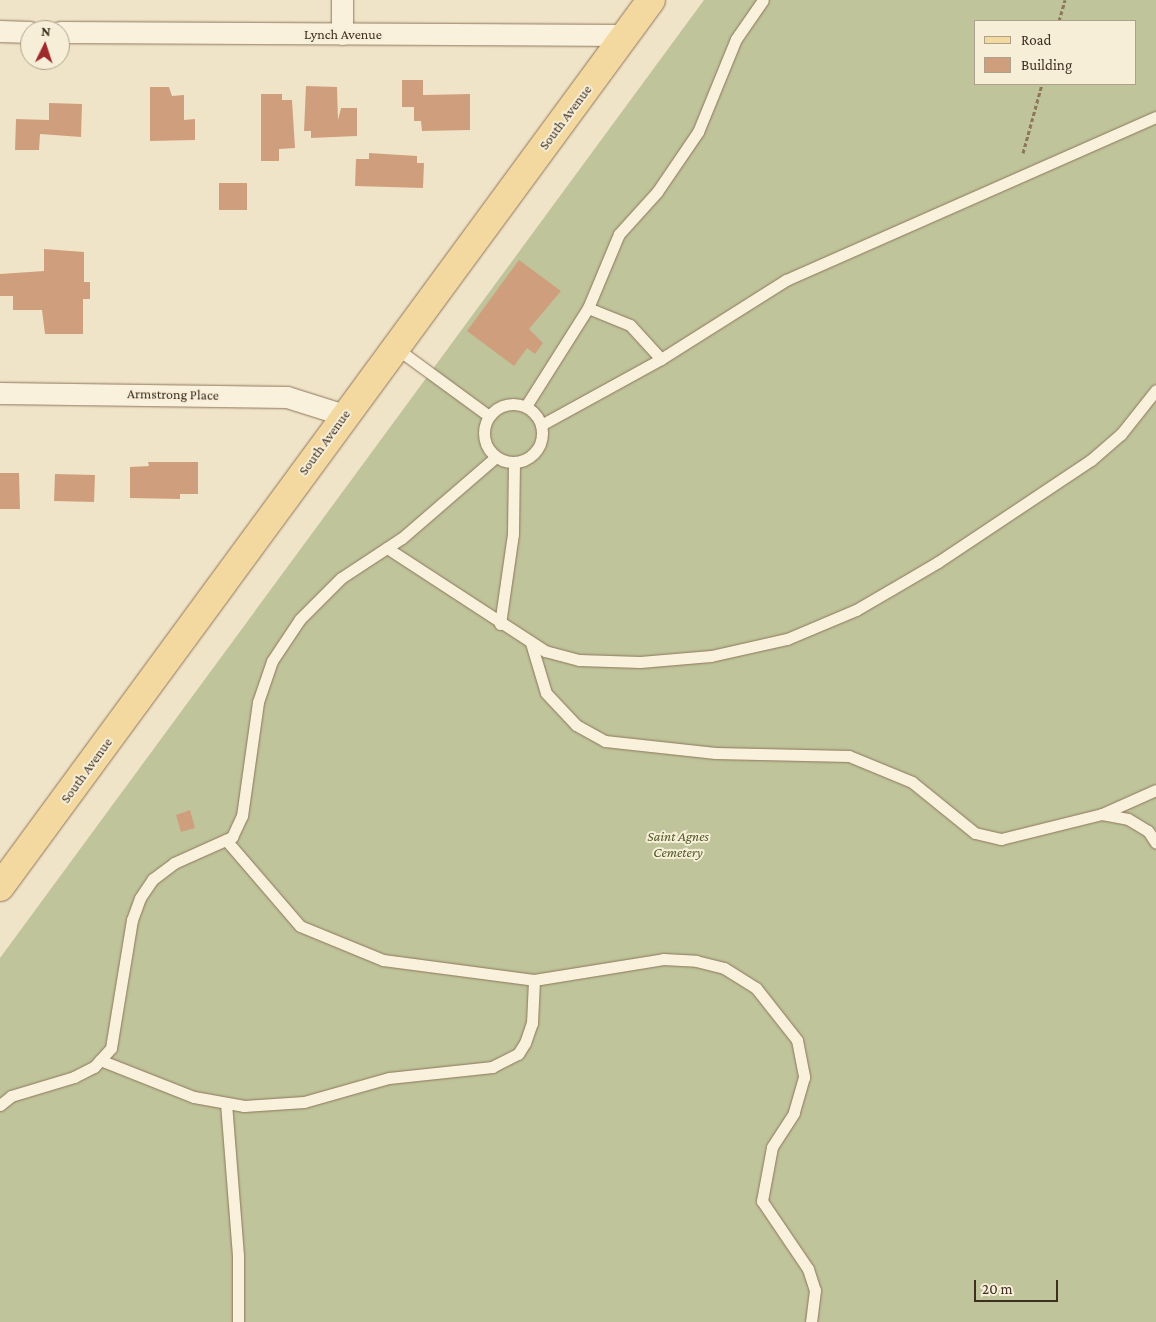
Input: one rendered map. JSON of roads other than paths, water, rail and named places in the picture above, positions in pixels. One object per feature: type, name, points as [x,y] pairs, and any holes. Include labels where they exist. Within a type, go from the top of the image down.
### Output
[{"type":"main road","name":"South Avenue","points":[[0,887],[344,415],[652,0]]},
{"type":"street","points":[[342,0],[342,34]]},
{"type":"street","points":[[0,32],[20,32]]},
{"type":"street","name":"Lynch Avenue","points":[[70,32],[625,35]]},
{"type":"street","name":"Armstrong Place","points":[[0,393],[288,397],[344,415]]},
{"type":"lane","points":[[526,406],[588,308],[619,234],[657,192],[698,132],[736,39],[763,0]]},
{"type":"lane","points":[[541,425],[661,359],[786,280],[1016,182],[1156,117]]},
{"type":"lane","points":[[588,308],[630,325],[661,359]]},
{"type":"lane","points":[[394,347],[489,416]]},
{"type":"lane","points":[[387,548],[531,643],[579,660],[640,662],[711,656],[788,639],[872,600],[1091,460],[1120,434],[1156,390]]},
{"type":"lane","points":[[506,404],[526,406],[541,425],[538,449],[514,462],[496,457],[484,433],[489,416],[506,404]]},
{"type":"lane","points":[[0,1105],[10,1096],[74,1078],[100,1060],[111,1048],[117,1025],[132,920],[140,898],[153,879],[174,863],[226,840],[242,816],[258,702],[272,661],[300,620],[341,578],[387,548],[496,457]]},
{"type":"lane","points":[[500,624],[513,534],[514,462]]},
{"type":"lane","points":[[531,643],[546,693],[576,725],[605,741],[716,753],[849,756],[912,782],[976,833],[1000,839],[1102,814],[1156,790]]},
{"type":"lane","points":[[1102,814],[1128,819],[1148,832],[1156,843]]},
{"type":"lane","points":[[226,840],[300,926],[339,945],[426,968],[534,980],[663,960],[696,961],[724,968],[756,988],[780,1014],[797,1040],[804,1078],[794,1113],[772,1147],[762,1201],[808,1269],[815,1290],[811,1322]]},
{"type":"lane","points":[[100,1060],[143,1081],[226,1103],[304,1102],[389,1078],[492,1067],[518,1054],[525,1043],[532,1023],[534,980]]},
{"type":"lane","points":[[226,1103],[238,1257],[238,1322]]},
{"type":"park label","name":"Saint Agnes Cemetery","points":[[678,844]]}]
